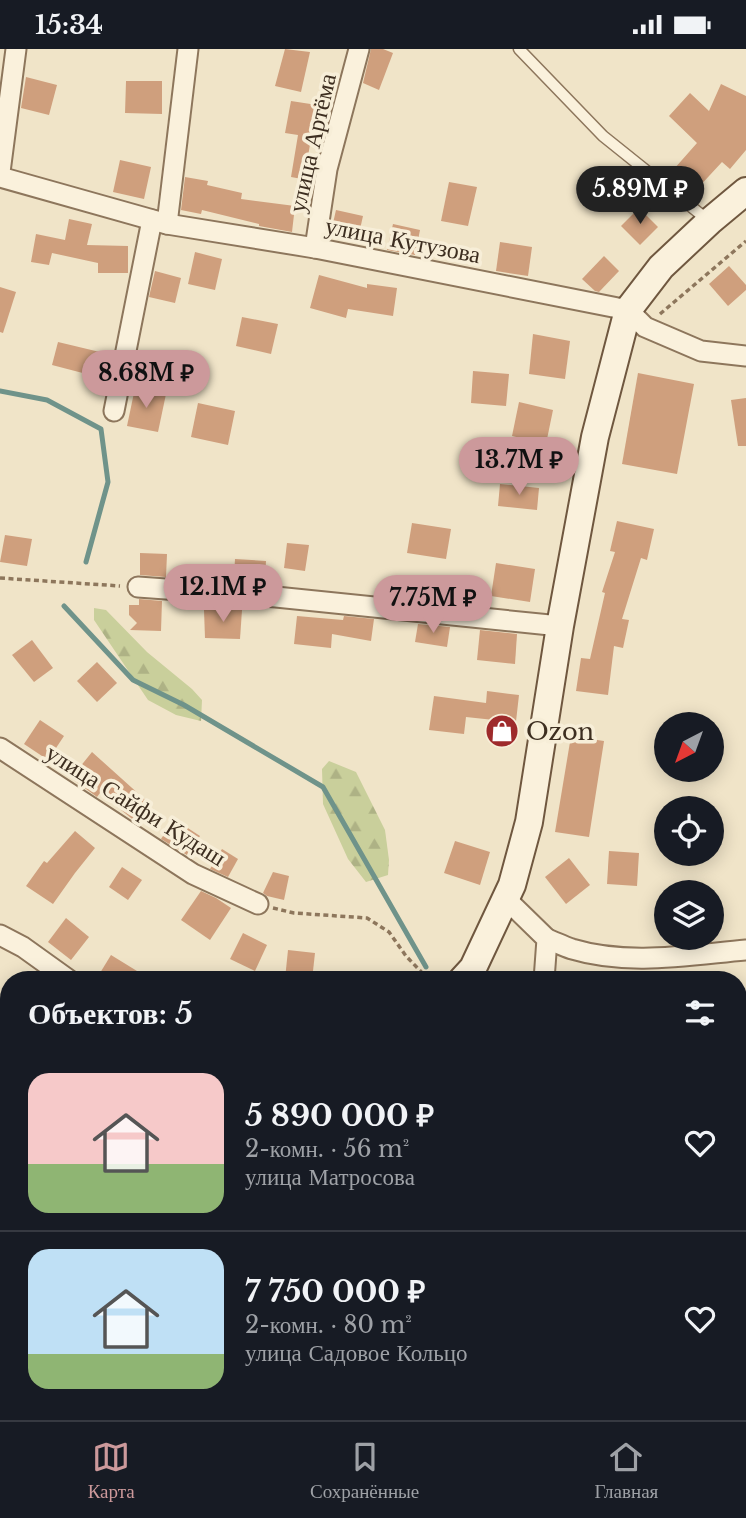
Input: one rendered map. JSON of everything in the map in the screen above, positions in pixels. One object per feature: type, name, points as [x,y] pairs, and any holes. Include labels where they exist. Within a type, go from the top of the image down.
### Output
[{"type":"main road","points":[[470,971],[509,892],[529,822],[560,626],[595,437],[637,318],[661,267],[746,191]]},
{"type":"street","points":[[0,175],[16,49]]},
{"type":"street","points":[[114,411],[159,222],[188,49]]},
{"type":"street","name":"улица Артёма","points":[[315,248],[327,169],[359,49]]},
{"type":"street","name":"улица Кутузова","points":[[0,175],[159,222],[315,248],[637,318],[701,351],[746,356]]},
{"type":"street","points":[[138,587],[276,597],[560,626]]},
{"type":"street","name":"улица Сайфи Кудаш","points":[[0,748],[193,874],[258,904]]},
{"type":"street","points":[[509,892],[547,939],[572,949],[602,955],[650,958],[746,950]]},
{"type":"street","points":[[0,935],[23,947],[56,971]]},
{"type":"street","points":[[545,971],[547,939]]},
{"type":"lane","points":[[524,50],[603,136],[710,221]]},
{"type":"path","points":[[637,318],[746,240]]},
{"type":"path","points":[[0,578],[138,587]]},
{"type":"path","points":[[258,904],[294,913],[367,918],[389,932],[420,971]]},
{"type":"green space","points":[[94,608],[106,610],[147,652],[192,689],[202,700],[201,721],[176,715],[148,700],[94,620]]},
{"type":"green space","points":[[329,761],[356,772],[385,830],[388,875],[366,882],[348,859],[323,804],[322,769]]},
{"type":"building","points":[[285,49],[310,52],[301,92],[275,86]]},
{"type":"building","points":[[371,49],[383,49],[393,53],[379,90],[363,83]]},
{"type":"building","points":[[26,77],[57,85],[49,115],[21,108]]},
{"type":"building","points":[[126,81],[162,81],[162,114],[125,113]]},
{"type":"building","points":[[721,84],[746,96],[746,150],[730,169],[722,162],[697,189],[674,169],[697,143],[669,116],[690,93],[709,111]]},
{"type":"building","points":[[291,101],[317,105],[308,156],[318,157],[313,181],[291,177],[298,135],[285,133]]},
{"type":"building","points":[[120,160],[151,167],[144,199],[113,192]]},
{"type":"building","points":[[185,177],[208,181],[207,185],[242,193],[241,199],[295,206],[292,232],[202,210],[201,214],[181,210]]},
{"type":"building","points":[[449,182],[477,187],[468,226],[441,221]]},
{"type":"building","points":[[639,208],[658,227],[640,245],[621,226]]},
{"type":"building","points":[[336,210],[363,216],[358,238],[331,232]]},
{"type":"building","points":[[69,219],[92,224],[87,245],[128,246],[128,273],[98,273],[98,263],[52,253],[49,265],[31,262],[36,234],[65,240]]},
{"type":"building","points":[[393,224],[420,230],[415,255],[387,250]]},
{"type":"building","points":[[500,242],[532,247],[528,276],[496,271]]},
{"type":"building","points":[[195,252],[222,259],[215,290],[188,284]]},
{"type":"building","points":[[604,256],[619,271],[599,292],[582,279]]},
{"type":"building","points":[[729,266],[746,285],[746,290],[728,306],[709,284]]},
{"type":"building","points":[[155,271],[181,278],[175,303],[149,297]]},
{"type":"building","points":[[319,275],[367,288],[367,284],[397,288],[393,316],[348,309],[346,318],[310,308]]},
{"type":"building","points":[[0,287],[16,292],[3,333],[0,332]]},
{"type":"building","points":[[242,317],[278,324],[271,354],[236,346]]},
{"type":"building","points":[[533,334],[570,341],[565,379],[529,374]]},
{"type":"building","points":[[58,342],[104,353],[98,377],[52,365]]},
{"type":"building","points":[[473,371],[509,374],[506,406],[471,403]]},
{"type":"building","points":[[638,373],[694,384],[677,474],[622,464]]},
{"type":"building","points":[[135,388],[166,394],[158,432],[127,426]]},
{"type":"building","points":[[746,398],[746,446],[738,446],[731,400]]},
{"type":"building","points":[[519,402],[553,410],[546,444],[512,436]]},
{"type":"building","points":[[198,403],[235,411],[228,445],[191,437]]},
{"type":"building","points":[[500,484],[539,488],[537,510],[498,506]]},
{"type":"building","points":[[617,521],[654,529],[647,560],[641,558],[622,619],[629,620],[623,648],[614,646],[608,695],[576,691],[581,658],[590,659],[605,593],[602,592],[615,552],[610,551]]},
{"type":"building","points":[[412,523],[451,529],[446,559],[407,553]]},
{"type":"building","points":[[5,535],[32,539],[27,566],[0,562]]},
{"type":"building","points":[[287,543],[309,545],[305,571],[284,568]]},
{"type":"building","points":[[140,553],[167,554],[166,577],[140,575]]},
{"type":"building","points":[[235,559],[266,561],[265,579],[234,577]]},
{"type":"building","points":[[496,563],[535,569],[530,602],[491,596]]},
{"type":"building","points":[[139,599],[162,601],[161,631],[130,630],[137,623],[129,615],[129,605],[139,605]]},
{"type":"building","points":[[204,610],[242,610],[240,639],[205,638]]},
{"type":"building","points":[[297,616],[343,620],[344,616],[374,619],[371,641],[332,634],[331,648],[294,644]]},
{"type":"building","points":[[418,624],[450,627],[447,647],[415,642]]},
{"type":"building","points":[[480,630],[517,634],[515,664],[477,660]]},
{"type":"building","points":[[32,640],[53,668],[34,682],[12,655]]},
{"type":"building","points":[[97,662],[117,683],[97,702],[77,681]]},
{"type":"building","points":[[487,691],[519,695],[514,739],[492,736],[494,720],[466,717],[464,734],[429,730],[434,696],[486,703]]},
{"type":"building","points":[[40,720],[64,736],[48,760],[24,744]]},
{"type":"building","points":[[571,736],[604,741],[589,837],[555,832]]},
{"type":"building","points":[[92,752],[151,805],[136,822],[100,793],[97,797],[71,778]]},
{"type":"building","points":[[174,819],[200,836],[187,855],[161,839]]},
{"type":"building","points":[[75,831],[95,848],[53,904],[26,886],[44,861],[47,863]]},
{"type":"building","points":[[455,841],[490,852],[480,885],[444,873]]},
{"type":"building","points":[[222,849],[238,859],[228,877],[210,869]]},
{"type":"building","points":[[609,851],[639,853],[637,886],[607,884]]},
{"type":"building","points":[[569,858],[590,885],[566,904],[545,877]]},
{"type":"building","points":[[122,867],[142,880],[128,900],[109,887]]},
{"type":"building","points":[[273,872],[289,876],[284,900],[263,893]]},
{"type":"building","points":[[201,891],[231,908],[210,940],[181,920]]},
{"type":"building","points":[[66,918],[89,937],[71,960],[48,942]]},
{"type":"building","points":[[243,933],[267,945],[255,971],[230,959]]},
{"type":"building","points":[[288,950],[315,953],[313,971],[286,971]]},
{"type":"building","points":[[111,955],[137,971],[101,971]]},
{"type":"waterway","points":[[0,391],[47,400],[101,429],[108,482],[86,562]]},
{"type":"waterway","points":[[64,606],[133,680],[184,705],[323,787],[426,967]]},
{"type":"place","name":"Ozon","points":[[502,731]]}]
